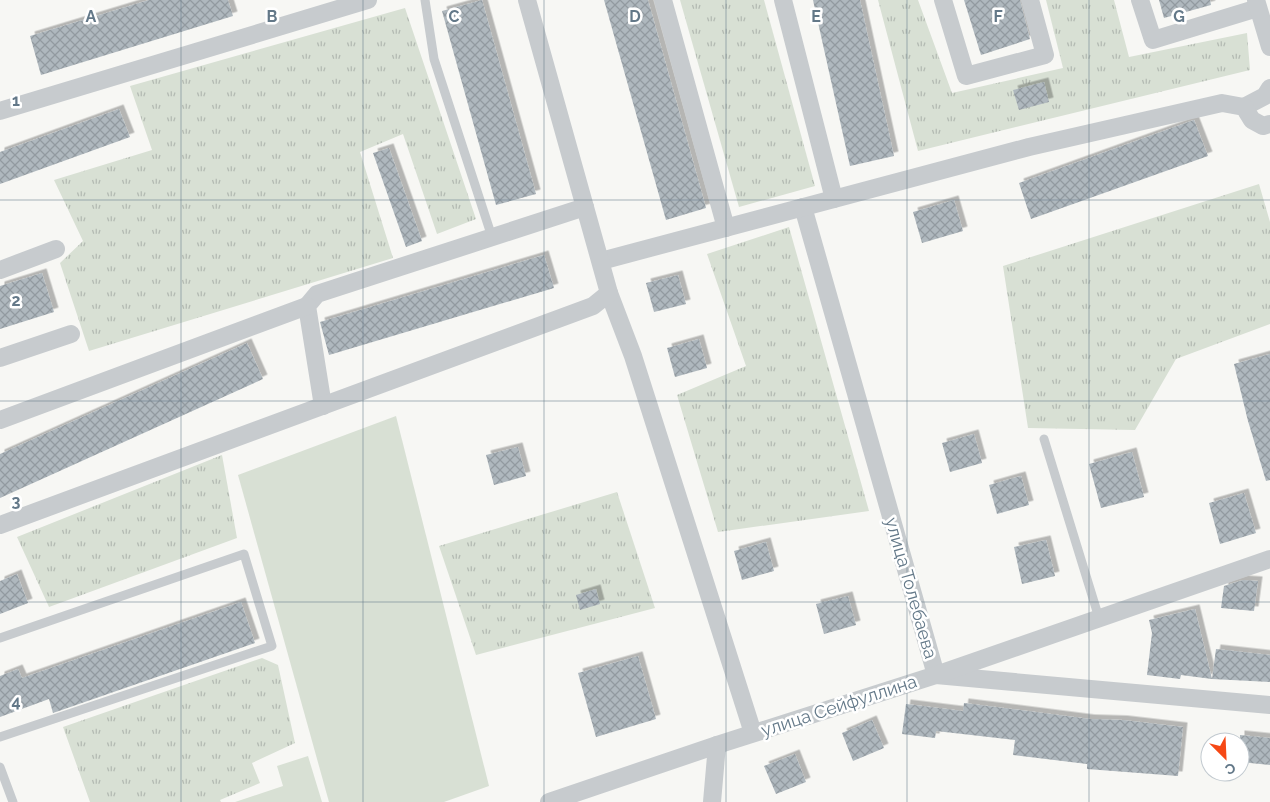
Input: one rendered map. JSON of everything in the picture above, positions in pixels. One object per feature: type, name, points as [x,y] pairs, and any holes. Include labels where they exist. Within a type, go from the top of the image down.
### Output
[{"type":"street","points":[[0,111],[368,0]]},
{"type":"street","points":[[526,0],[602,261],[609,293],[633,356],[753,733]]},
{"type":"street","points":[[663,0],[726,228]]},
{"type":"street","points":[[783,0],[834,199]]},
{"type":"street","points":[[943,0],[966,76],[1045,55],[1030,0]]},
{"type":"street","points":[[1140,0],[1153,40],[1257,4],[1270,47]]},
{"type":"street","points":[[602,261],[1029,147],[1222,103],[1244,107],[1265,96],[1270,88]]},
{"type":"street","points":[[1244,107],[1252,120],[1263,126],[1270,124]]},
{"type":"street","points":[[0,420],[308,306],[317,294],[585,207]]},
{"type":"street","name":"улица Толебаева","points":[[803,207],[936,675],[1270,705]]},
{"type":"street","points":[[0,270],[56,249]]},
{"type":"street","points":[[0,525],[593,306],[609,293]]},
{"type":"street","points":[[308,306],[323,406]]},
{"type":"street","points":[[0,358],[71,334]]},
{"type":"street","name":"улица Сейфуллина","points":[[548,802],[753,733],[936,675],[1270,558]]},
{"type":"street","points":[[712,802],[717,745]]},
{"type":"lane","points":[[425,0],[434,59],[492,237]]},
{"type":"lane","points":[[1044,439],[1099,618]]},
{"type":"lane","points":[[0,638],[244,554],[272,646],[0,738]]},
{"type":"lane","points":[[0,766],[13,802]]},
{"type":"green space","points":[[680,0],[764,0],[815,186],[739,207]]},
{"type":"green space","points":[[878,0],[918,0],[952,93],[1063,68],[1046,0],[1114,0],[1129,57],[1247,33],[1250,70],[918,151]]},
{"type":"green space","points":[[405,8],[476,219],[437,234],[403,134],[360,152],[393,258],[89,351],[60,263],[83,241],[54,180],[152,150],[130,86]]},
{"type":"green space","points":[[1259,184],[1270,222],[1270,324],[1176,359],[1135,430],[1028,428],[1003,266]]},
{"type":"green space","points":[[789,227],[869,511],[718,532],[677,395],[746,366],[707,254]]},
{"type":"green space","points":[[396,416],[489,786],[444,802],[329,802],[238,475]]},
{"type":"green space","points":[[222,455],[237,538],[49,607],[17,537]]},
{"type":"green space","points":[[617,492],[655,608],[476,655],[439,546]]},
{"type":"green space","points":[[262,658],[278,665],[295,743],[252,763],[260,783],[220,800],[221,802],[90,802],[63,727]]},
{"type":"green space","points":[[308,756],[322,802],[235,802],[283,786],[277,766]]},
{"type":"building","points":[[149,0],[228,0],[233,16],[41,75],[30,36]]},
{"type":"building","points":[[482,0],[536,194],[496,205],[442,11]]},
{"type":"building","points":[[604,0],[648,0],[706,208],[666,220]]},
{"type":"building","points":[[813,0],[860,0],[894,156],[850,166]]},
{"type":"building","points":[[964,0],[1020,0],[1030,39],[981,55]]},
{"type":"building","points":[[1159,0],[1210,0],[1211,5],[1164,18]]},
{"type":"building","points":[[1044,82],[1049,102],[1019,110],[1013,90]]},
{"type":"building","points":[[119,109],[130,137],[0,184],[0,152]]},
{"type":"building","points":[[1194,120],[1208,156],[1031,219],[1019,183]]},
{"type":"building","points":[[389,148],[422,241],[406,247],[373,153]]},
{"type":"building","points":[[954,200],[963,231],[922,243],[913,212]]},
{"type":"building","points":[[544,255],[554,288],[329,355],[320,322]]},
{"type":"building","points":[[42,273],[54,312],[0,329],[0,286]]},
{"type":"building","points":[[678,275],[686,304],[654,312],[646,283]]},
{"type":"building","points":[[699,339],[707,368],[675,377],[667,348]]},
{"type":"building","points":[[247,343],[263,379],[0,498],[0,454]]},
{"type":"building","points":[[1270,354],[1270,480],[1266,481],[1248,421],[1234,364]]},
{"type":"building","points":[[974,434],[982,463],[950,472],[942,443]]},
{"type":"building","points":[[518,447],[526,476],[494,485],[486,455]]},
{"type":"building","points":[[1132,452],[1144,497],[1101,508],[1089,464]]},
{"type":"building","points":[[1021,476],[1029,505],[997,514],[989,485]]},
{"type":"building","points":[[1244,493],[1256,533],[1220,544],[1209,503]]},
{"type":"building","points":[[1046,540],[1055,576],[1022,584],[1014,547]]},
{"type":"building","points":[[766,542],[774,571],[742,580],[734,551]]},
{"type":"building","points":[[17,574],[28,603],[0,614],[0,581]]},
{"type":"building","points":[[1243,580],[1258,581],[1254,611],[1221,608],[1224,586]]},
{"type":"building","points":[[596,589],[600,604],[580,610],[576,595]]},
{"type":"building","points":[[848,596],[856,625],[824,634],[816,604]]},
{"type":"building","points":[[241,602],[255,643],[53,713],[49,699],[0,717],[0,676],[18,669],[22,678]]},
{"type":"building","points":[[1195,609],[1212,679],[1181,675],[1180,679],[1147,675],[1152,633],[1149,620]]},
{"type":"building","points":[[1216,649],[1270,655],[1270,682],[1212,679]]},
{"type":"building","points":[[638,656],[656,719],[596,737],[578,673]]},
{"type":"building","points":[[964,703],[1090,719],[1123,720],[1183,727],[1178,776],[1087,769],[1087,764],[1013,755],[1015,740],[936,731],[935,738],[902,734],[906,704],[963,711]]},
{"type":"building","points":[[872,720],[884,748],[853,761],[842,733]]},
{"type":"building","points":[[1250,736],[1270,738],[1270,765],[1250,763]]},
{"type":"building","points":[[795,754],[806,782],[776,794],[764,766]]}]
